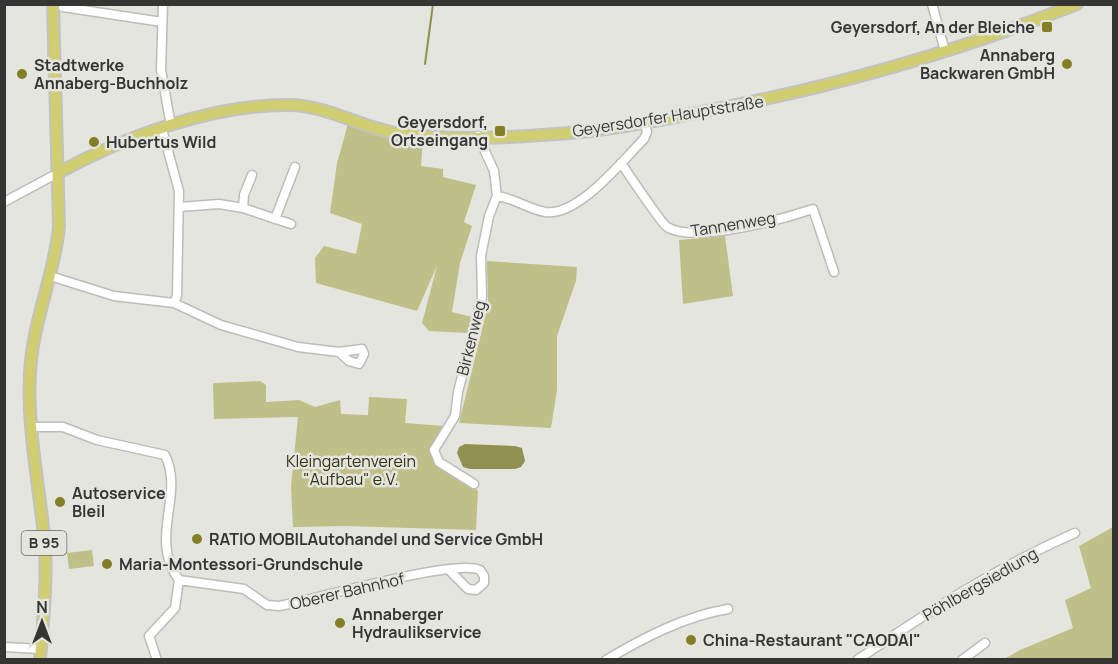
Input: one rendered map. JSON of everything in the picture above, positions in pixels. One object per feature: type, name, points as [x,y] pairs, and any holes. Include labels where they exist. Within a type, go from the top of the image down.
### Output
[{"type":"main road","name":"Geyersdorfer Hauptstraße","points":[[58,173],[81,160],[166,127],[241,108],[292,105],[310,107],[397,133],[478,136],[581,132],[645,123],[815,90],[945,51],[1077,4]]},
{"type":"main road","name":"B 95","points":[[40,654],[45,552],[32,427],[32,349],[38,316],[50,276],[59,227],[56,5]]},
{"type":"street","points":[[163,4],[161,70],[166,127],[180,207],[177,296],[174,303]]},
{"type":"street","points":[[932,4],[945,51]]},
{"type":"street","points":[[56,5],[162,22]]},
{"type":"street","points":[[497,196],[508,197],[524,206],[546,212],[563,212],[585,197],[644,139],[647,132],[645,123]]},
{"type":"street","name":"Birkenweg","points":[[474,484],[439,462],[434,450],[455,416],[458,392],[482,297],[481,256],[489,216],[497,196],[494,171],[478,136]]},
{"type":"street","name":"Tannenweg","points":[[621,163],[665,226],[678,232],[723,230],[813,208],[834,272]]},
{"type":"street","points":[[275,219],[295,167]]},
{"type":"street","points":[[4,202],[58,173]]},
{"type":"street","points":[[243,208],[244,195],[252,175]]},
{"type":"street","points":[[180,207],[219,204],[243,208],[291,224]]},
{"type":"street","points":[[50,276],[114,296],[174,303],[197,315],[248,334],[298,347],[339,352]]},
{"type":"street","points":[[32,427],[63,427],[97,440],[165,455],[172,474],[165,525],[165,549],[170,568],[179,580],[175,608],[149,636],[157,660]]},
{"type":"street","name":"Pöhlbergsiedlung","points":[[857,660],[964,589],[1036,550],[1076,533]]},
{"type":"street","name":"Oberer Bahnhof","points":[[179,580],[244,589],[267,605],[279,606],[372,584],[449,570]]},
{"type":"street","points":[[606,660],[616,657],[661,631],[711,612],[728,609]]},
{"type":"street","points":[[962,660],[985,643]]},
{"type":"street","points":[[4,647],[40,654]]},
{"type":"green space","points":[[348,124],[423,139],[421,166],[443,169],[443,177],[476,185],[464,222],[472,226],[460,263],[452,312],[472,317],[467,333],[429,331],[422,323],[437,266],[417,311],[316,283],[315,258],[324,246],[356,254],[362,224],[330,213],[337,163]]},
{"type":"green space","points":[[725,236],[733,296],[683,304],[679,240]]},
{"type":"green space","points":[[487,261],[577,267],[576,281],[557,336],[557,390],[551,428],[459,423],[488,305]]},
{"type":"green space","name":"Kleingartenverein \"Aufbau\" e.V.","points":[[260,381],[266,385],[266,402],[299,400],[315,407],[340,400],[341,414],[368,415],[369,397],[407,399],[405,423],[444,426],[434,443],[438,463],[478,491],[476,530],[345,526],[293,527],[291,486],[298,417],[214,419],[213,383]]},
{"type":"green space","points":[[1113,527],[1113,659],[1004,659],[1073,628],[1065,600],[1091,588],[1079,546]]},
{"type":"green space","points":[[92,550],[94,566],[69,569],[67,553]]},
{"type":"shaded area","points":[[465,444],[515,446],[522,448],[525,461],[521,467],[515,469],[470,469],[463,467],[457,453],[459,447]]},
{"type":"waterway","points":[[425,64],[433,4]]},
{"type":"place","name":"Geyersdorf, An der Bleiche","points":[[1047,27]]},
{"type":"place","name":"Annaberg Backwaren GmbH","points":[[1067,64]]},
{"type":"place","name":"Stadtwerke Annaberg-Buchholz","points":[[22,74]]},
{"type":"place","name":"Geyersdorf, Ortseingang","points":[[500,131]]},
{"type":"place","name":"Hubertus Wild","points":[[94,142]]},
{"type":"place","name":"Autoservice Bleil","points":[[60,502]]},
{"type":"place","name":"RATIO MOBILAutohandel und Service GmbH","points":[[197,539]]},
{"type":"place","name":"Maria-Montessori-Grundschule","points":[[107,564]]},
{"type":"place","name":"Annaberger Hydraulikservice","points":[[340,623]]},
{"type":"place","name":"China-Restaurant \"CAODAI\"","points":[[691,640]]}]
